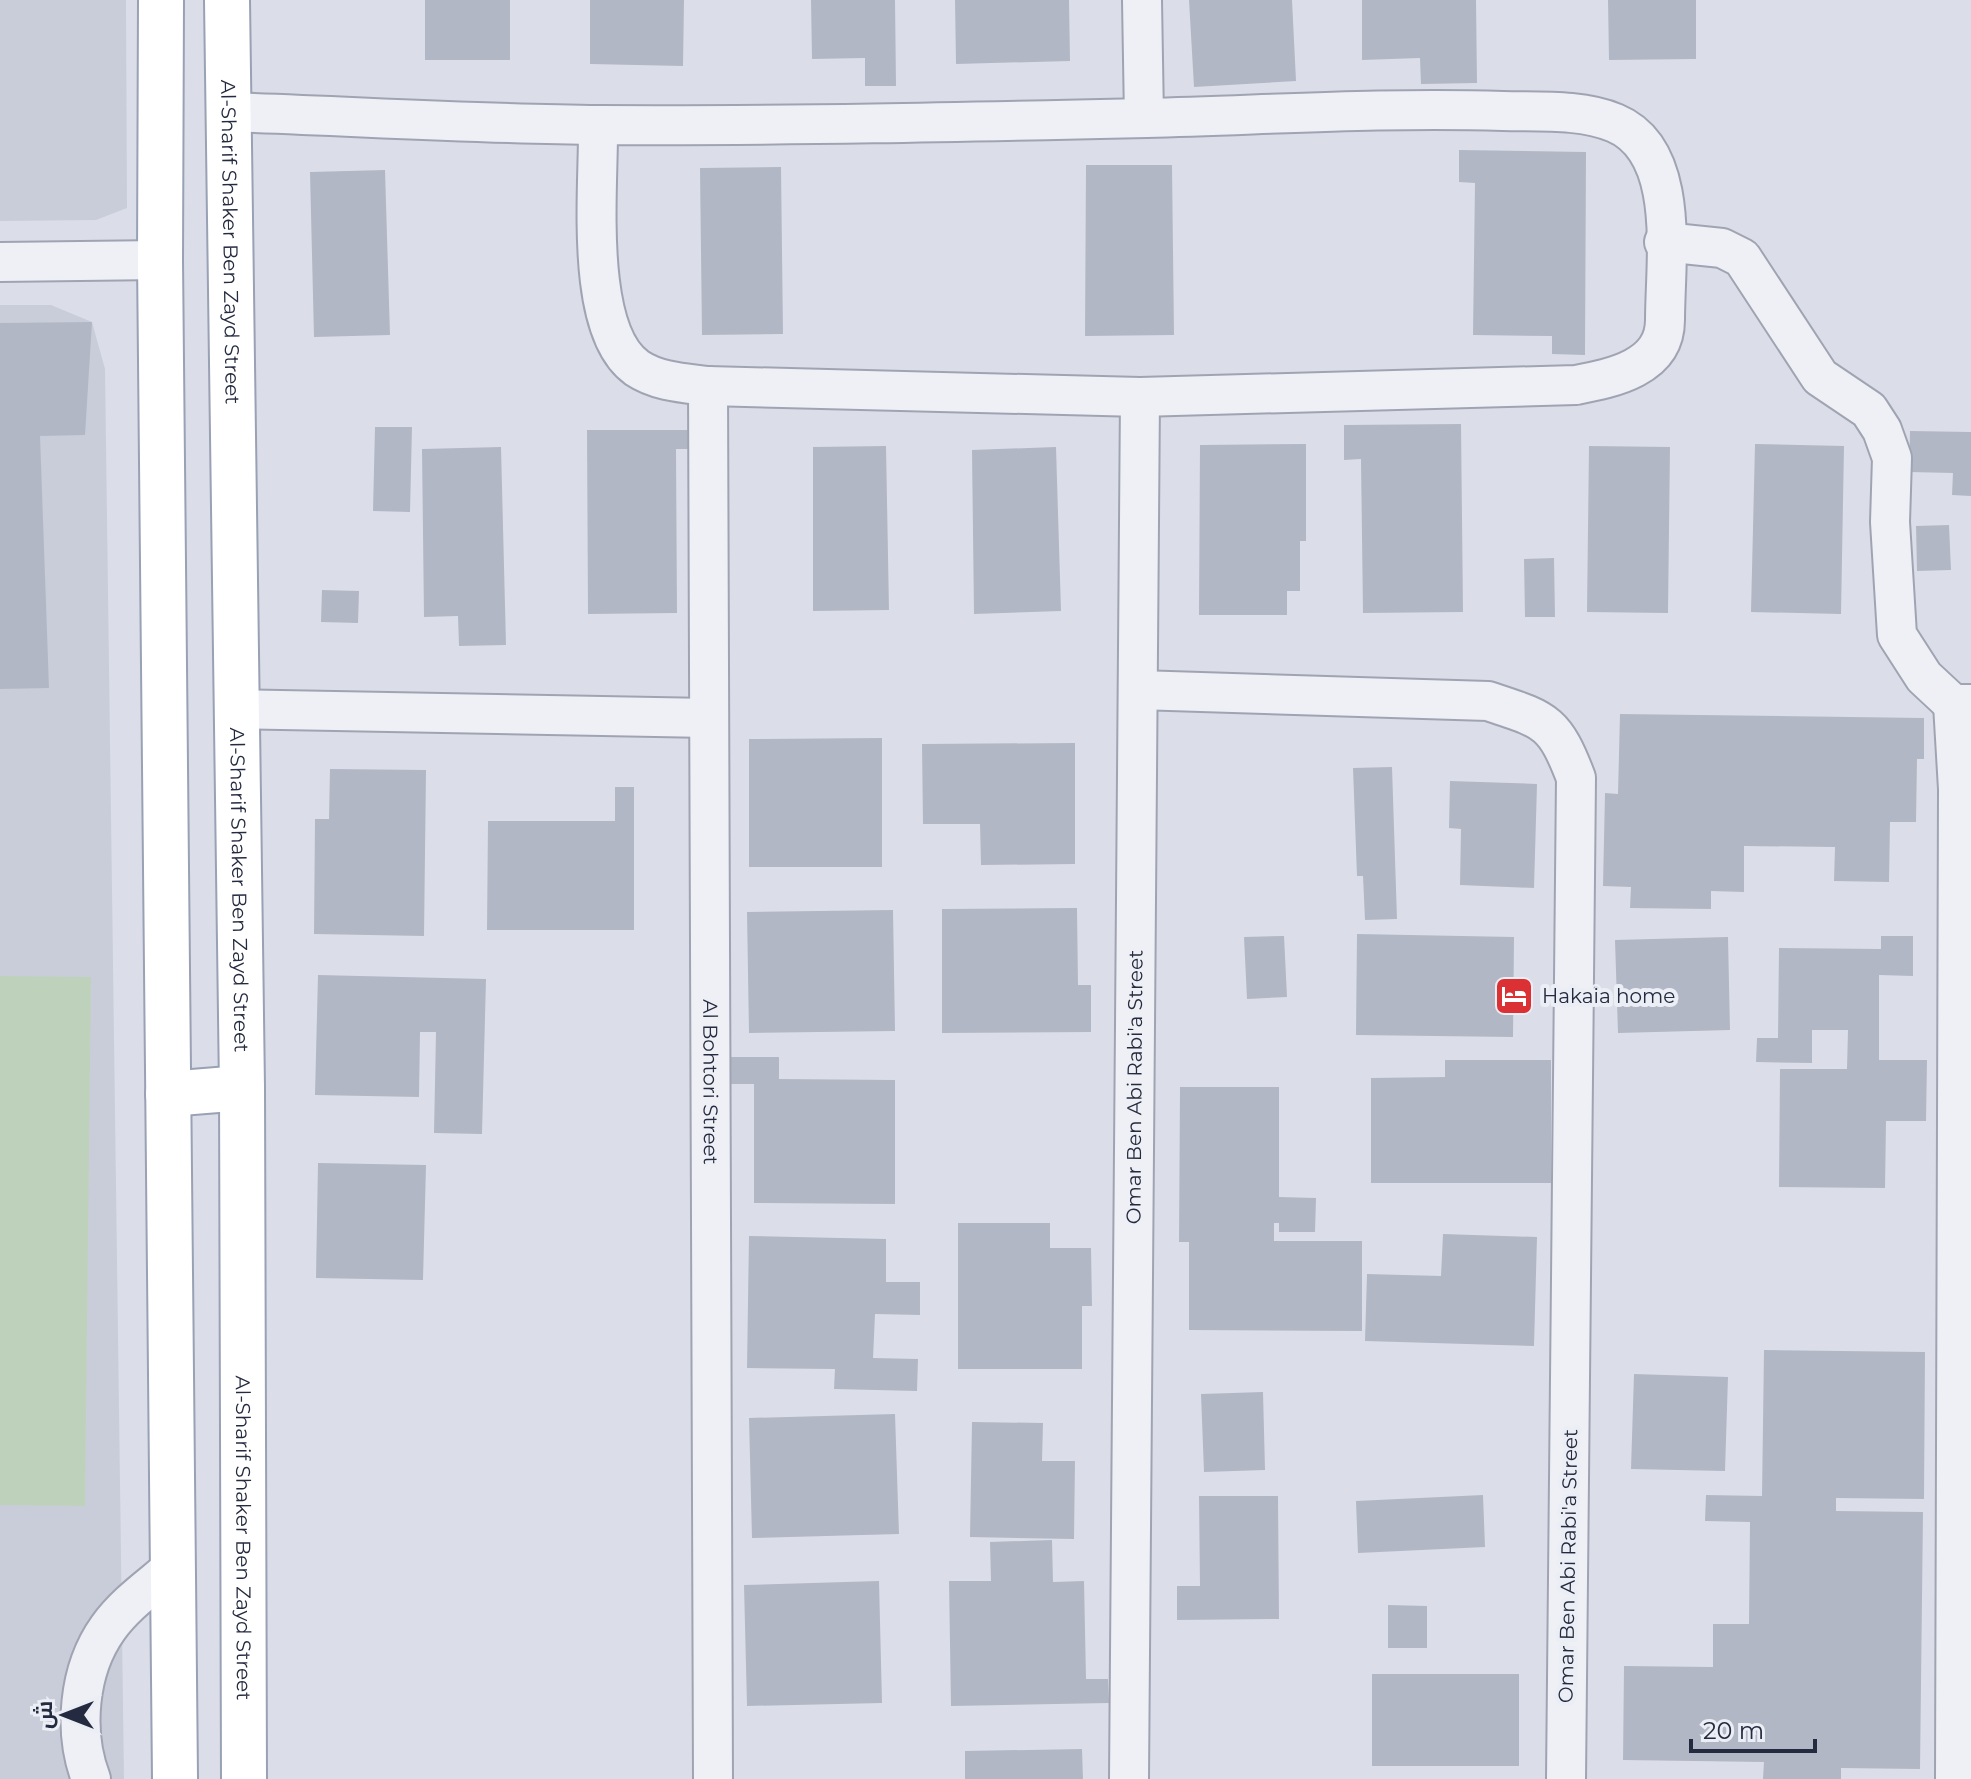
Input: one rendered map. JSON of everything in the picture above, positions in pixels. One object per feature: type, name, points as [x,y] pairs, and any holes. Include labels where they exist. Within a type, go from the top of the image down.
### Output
[{"type":"main road","points":[[161,0],[160,260],[175,1779]]},
{"type":"main road","name":"Al-Sharif Shaker Ben Zayd Street","points":[[227,0],[234,709],[242,1088],[244,1779]]},
{"type":"main road","points":[[168,1094],[242,1088]]},
{"type":"street","points":[[1142,0],[1144,118]]},
{"type":"street","points":[[226,112],[598,125],[1144,118],[1441,109],[1571,113],[1616,123],[1641,141],[1656,159],[1664,188],[1665,329],[1652,356],[1620,377],[1576,385],[1140,397],[708,386],[663,380],[637,368],[617,348],[604,314],[598,125]]},
{"type":"street","points":[[1664,242],[1722,248],[1742,258],[1820,377],[1869,410],[1882,430],[1892,458],[1890,522],[1897,635],[1924,677],[1962,704],[1958,789],[1955,1779]]},
{"type":"street","points":[[0,262],[160,260]]},
{"type":"street","name":"Al Bohtori Street","points":[[708,386],[713,1779]]},
{"type":"street","name":"Omar Ben Abi Rabi'a Street","points":[[1129,1779],[1140,397]]},
{"type":"street","name":"Omar Ben Abi Rabi'a Street","points":[[1138,690],[1488,701],[1533,717],[1560,738],[1576,778],[1566,1779]]},
{"type":"street","points":[[234,709],[709,718]]},
{"type":"street","points":[[91,1779],[85,1762],[80,1709],[89,1665],[107,1629],[133,1601],[172,1568]]},
{"type":"shaded area","points":[[0,0],[126,0],[127,208],[96,220],[0,221]]},
{"type":"shaded area","points":[[0,305],[51,305],[92,322],[105,369],[124,1779],[0,1779]]},
{"type":"green space","points":[[0,976],[91,977],[85,1506],[0,1505]]},
{"type":"building","points":[[425,0],[510,0],[510,60],[425,60]]},
{"type":"building","points":[[590,0],[684,0],[683,66],[590,64]]},
{"type":"building","points":[[811,0],[895,0],[896,86],[865,86],[865,58],[812,59]]},
{"type":"building","points":[[955,0],[1069,0],[1070,61],[956,64]]},
{"type":"building","points":[[1189,0],[1292,0],[1296,81],[1194,87]]},
{"type":"building","points":[[1362,0],[1476,0],[1477,83],[1421,84],[1420,58],[1362,60]]},
{"type":"building","points":[[1608,0],[1696,0],[1696,59],[1609,60]]},
{"type":"building","points":[[1459,150],[1586,152],[1585,355],[1552,354],[1552,336],[1473,335],[1475,183],[1459,182]]},
{"type":"building","points":[[1086,165],[1172,165],[1174,335],[1085,336]]},
{"type":"building","points":[[781,167],[783,334],[702,335],[700,168]]},
{"type":"building","points":[[385,170],[390,335],[314,337],[310,172]]},
{"type":"building","points":[[92,322],[85,435],[40,436],[49,688],[0,689],[0,323]]},
{"type":"building","points":[[1461,424],[1463,612],[1363,613],[1361,459],[1344,460],[1344,425]]},
{"type":"building","points":[[375,427],[412,427],[410,512],[373,511]]},
{"type":"building","points":[[587,430],[692,430],[692,449],[676,449],[677,613],[588,614]]},
{"type":"building","points":[[1910,431],[1971,432],[1971,496],[1952,495],[1953,473],[1909,472]]},
{"type":"building","points":[[1306,444],[1306,541],[1300,541],[1300,591],[1287,591],[1287,615],[1199,615],[1200,445]]},
{"type":"building","points":[[1755,444],[1844,446],[1841,614],[1751,612]]},
{"type":"building","points":[[886,446],[889,610],[813,611],[813,447]]},
{"type":"building","points":[[1589,446],[1670,447],[1668,613],[1587,612]]},
{"type":"building","points":[[501,447],[506,645],[459,646],[458,616],[424,617],[422,449]]},
{"type":"building","points":[[1056,447],[1061,611],[974,614],[972,450]]},
{"type":"building","points":[[1949,525],[1951,570],[1917,571],[1916,526]]},
{"type":"building","points":[[1554,558],[1555,617],[1525,617],[1524,559]]},
{"type":"building","points":[[322,590],[359,591],[358,623],[321,622]]},
{"type":"building","points":[[1620,714],[1924,718],[1924,759],[1917,759],[1916,822],[1890,822],[1889,882],[1834,881],[1835,847],[1744,846],[1744,892],[1711,891],[1711,909],[1630,908],[1631,887],[1603,886],[1605,793],[1618,794]]},
{"type":"building","points":[[882,738],[882,867],[749,867],[749,739]]},
{"type":"building","points":[[1075,743],[1075,864],[981,865],[980,824],[923,824],[922,744]]},
{"type":"building","points":[[1392,767],[1397,919],[1365,920],[1363,876],[1357,876],[1353,768]]},
{"type":"building","points":[[330,769],[426,770],[424,936],[314,934],[315,819],[329,819]]},
{"type":"building","points":[[1450,781],[1537,784],[1534,888],[1460,885],[1461,829],[1449,828]]},
{"type":"building","points":[[615,787],[634,787],[634,930],[487,930],[488,821],[615,821]]},
{"type":"building","points":[[1077,908],[1078,985],[1091,985],[1091,1032],[942,1033],[942,909]]},
{"type":"building","points":[[893,910],[895,1031],[749,1033],[747,912]]},
{"type":"building","points":[[1357,934],[1514,937],[1513,1037],[1356,1035]]},
{"type":"building","points":[[1284,936],[1287,997],[1247,999],[1244,937]]},
{"type":"building","points":[[1881,936],[1913,936],[1913,976],[1879,975],[1879,1060],[1927,1060],[1926,1121],[1886,1121],[1885,1188],[1779,1187],[1780,1069],[1847,1069],[1848,1030],[1812,1030],[1812,1063],[1756,1062],[1757,1038],[1778,1038],[1779,948],[1881,949]]},
{"type":"building","points":[[1728,937],[1730,1030],[1618,1033],[1615,940]]},
{"type":"building","points":[[318,975],[486,979],[482,1134],[434,1133],[436,1032],[420,1032],[419,1097],[315,1095]]},
{"type":"building","points":[[731,1057],[779,1057],[779,1079],[895,1080],[895,1204],[754,1203],[754,1084],[731,1084]]},
{"type":"building","points":[[1445,1060],[1551,1060],[1551,1183],[1371,1183],[1371,1078],[1445,1077]]},
{"type":"building","points":[[1180,1087],[1279,1087],[1279,1197],[1316,1198],[1315,1232],[1279,1232],[1279,1223],[1274,1223],[1274,1241],[1362,1241],[1362,1331],[1189,1330],[1189,1242],[1179,1242]]},
{"type":"building","points":[[318,1163],[426,1165],[423,1280],[316,1278]]},
{"type":"building","points":[[958,1223],[1050,1223],[1050,1248],[1091,1248],[1092,1306],[1082,1306],[1082,1369],[958,1369]]},
{"type":"building","points":[[1443,1234],[1537,1237],[1534,1346],[1365,1341],[1367,1274],[1441,1276]]},
{"type":"building","points":[[749,1236],[886,1239],[886,1282],[920,1282],[920,1315],[875,1314],[873,1358],[918,1359],[917,1391],[834,1389],[835,1369],[747,1368]]},
{"type":"building","points":[[1764,1350],[1925,1352],[1924,1499],[1836,1498],[1836,1511],[1923,1512],[1920,1769],[1841,1768],[1841,1779],[1763,1779],[1764,1762],[1623,1760],[1624,1666],[1713,1667],[1713,1624],[1749,1624],[1750,1522],[1705,1521],[1706,1495],[1762,1496]]},
{"type":"building","points":[[1634,1374],[1728,1377],[1725,1471],[1631,1469]]},
{"type":"building","points":[[1263,1392],[1265,1470],[1204,1472],[1201,1394]]},
{"type":"building","points":[[895,1414],[899,1534],[752,1538],[749,1418]]},
{"type":"building","points":[[972,1422],[1043,1423],[1042,1461],[1075,1461],[1074,1539],[970,1537]]},
{"type":"building","points":[[1483,1495],[1485,1547],[1358,1553],[1356,1501]]},
{"type":"building","points":[[1199,1496],[1278,1496],[1279,1619],[1177,1620],[1177,1586],[1200,1586]]},
{"type":"building","points":[[1052,1540],[1053,1582],[1084,1581],[1086,1679],[1108,1679],[1109,1703],[951,1706],[949,1581],[991,1581],[990,1542]]},
{"type":"building","points":[[879,1581],[882,1703],[747,1706],[744,1585]]},
{"type":"building","points":[[1388,1605],[1427,1606],[1427,1648],[1388,1648]]},
{"type":"building","points":[[1372,1674],[1519,1674],[1519,1766],[1372,1766]]},
{"type":"building","points":[[1082,1749],[1083,1779],[965,1779],[965,1751]]},
{"type":"place","name":"Hakaia home","points":[[1514,996]]}]
